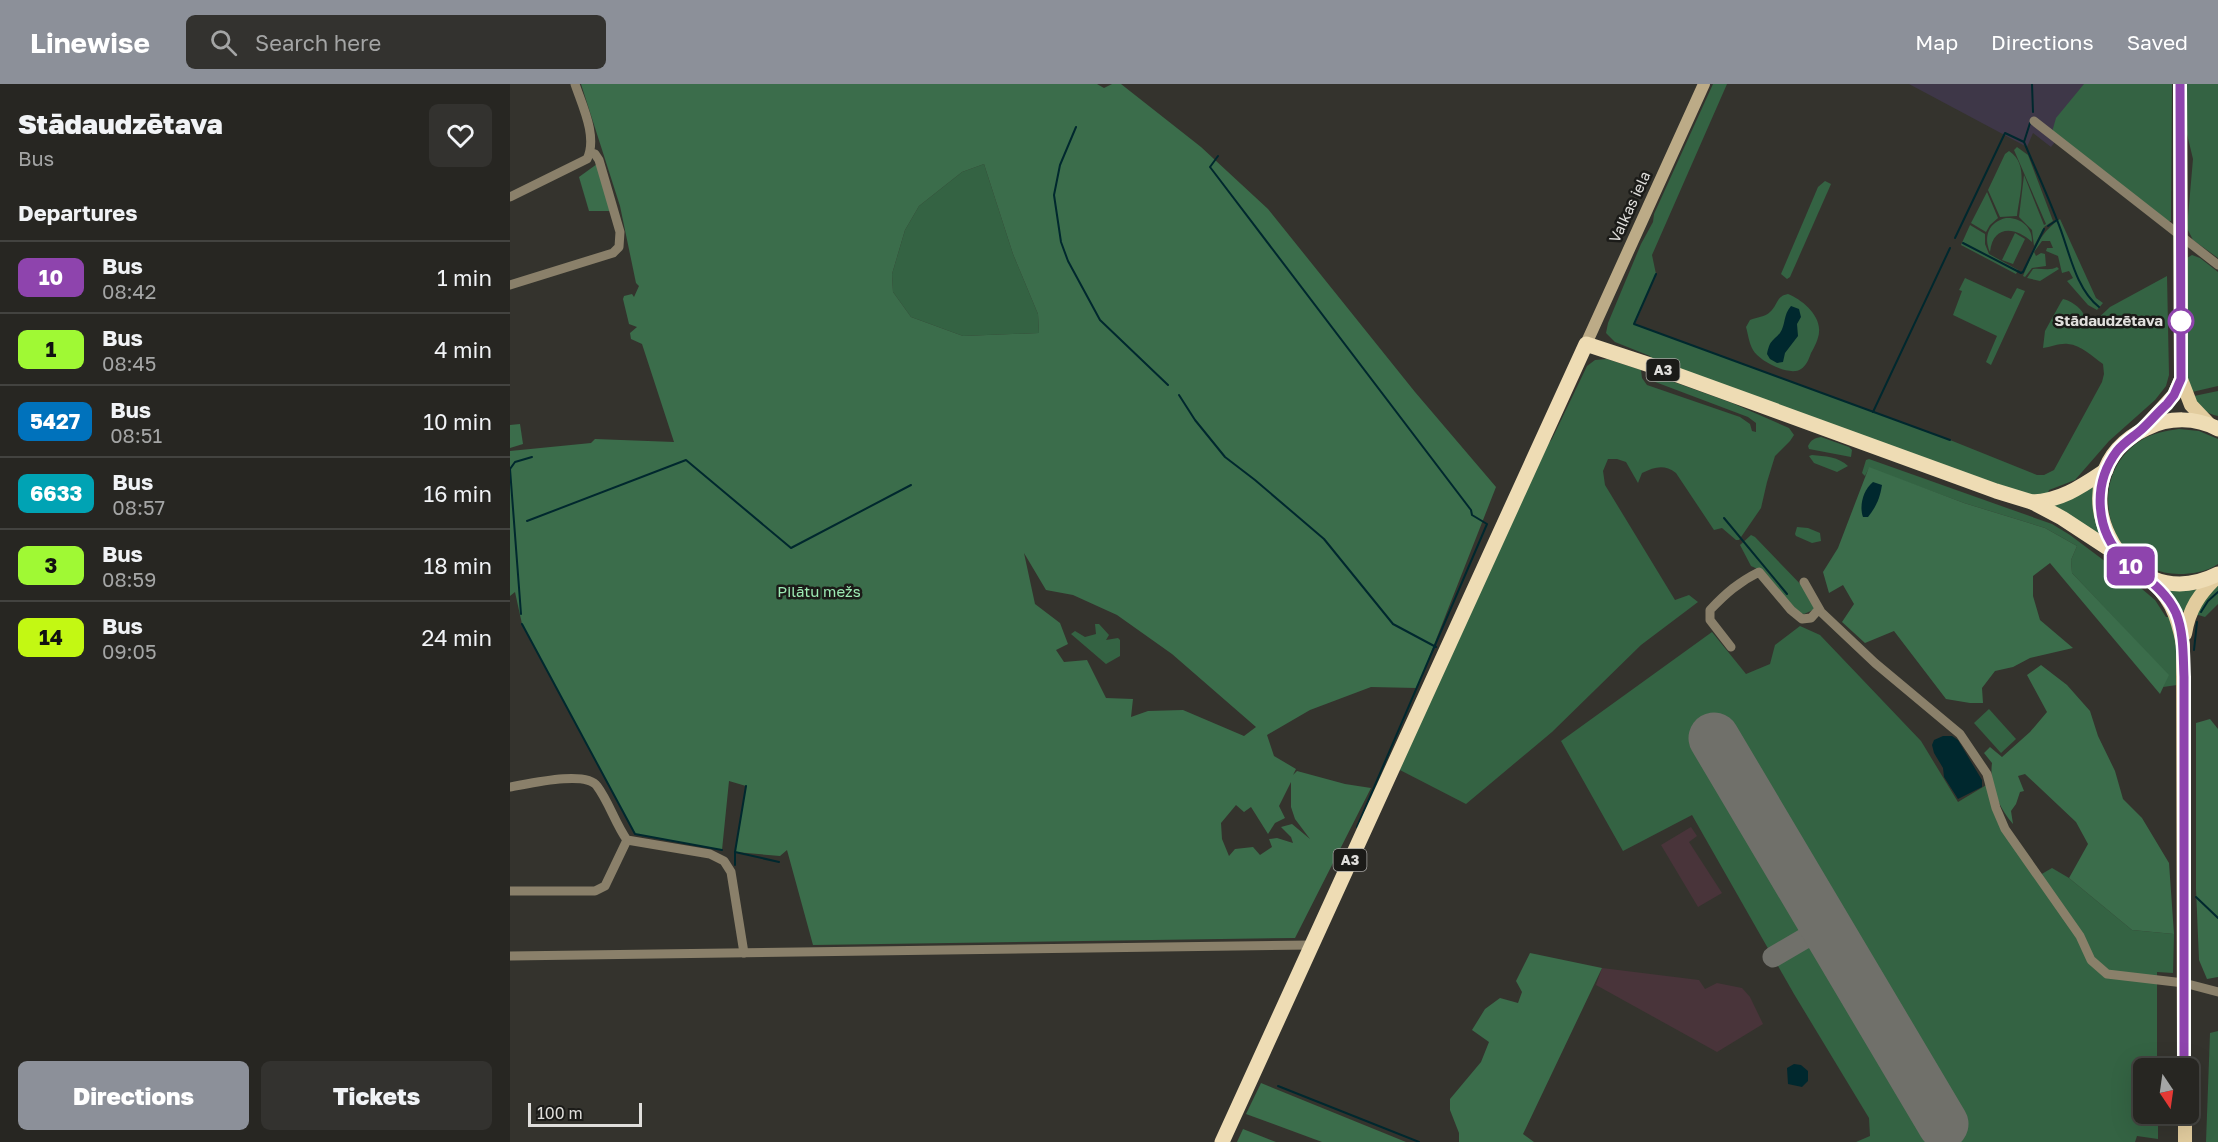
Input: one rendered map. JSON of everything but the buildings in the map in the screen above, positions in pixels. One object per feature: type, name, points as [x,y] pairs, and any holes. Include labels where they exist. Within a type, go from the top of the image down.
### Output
[{"type":"highway","name":"A3","points":[[1222,1142],[1586,344],[2032,502],[2072,524],[2144,574],[2166,582],[2178,583],[2201,581],[2218,575]]},
{"type":"highway","name":"A3","points":[[2032,502],[2062,496],[2081,487],[2106,470],[2124,444],[2140,431],[2167,421],[2189,420],[2214,425]]},
{"type":"highway","name":"A3","points":[[2106,470],[2100,501],[2102,522],[2110,542],[2123,558]]},
{"type":"main road","name":"Valkas iela","points":[[1586,344],[1704,84]]},
{"type":"main road","points":[[2180,84],[2181,379],[2191,405],[2214,425]]},
{"type":"main road","points":[[2140,431],[2174,395],[2181,379]]},
{"type":"main road","points":[[2144,574],[2173,607],[2180,624],[2183,645],[2184,1058]]},
{"type":"main road","points":[[2183,645],[2189,614],[2200,593],[2218,575]]},
{"type":"main road","points":[[2185,1124],[2185,1142]]},
{"type":"street","points":[[510,197],[587,159],[591,142],[575,84]]},
{"type":"street","points":[[2034,121],[2218,265]]},
{"type":"street","points":[[510,285],[613,253],[619,247],[620,232],[599,160],[595,154],[590,153]]},
{"type":"street","points":[[1731,647],[1710,620],[1710,610],[1727,591],[1759,572],[1791,610],[1802,619],[1811,618],[1819,609]]},
{"type":"street","points":[[1804,582],[1819,609],[1875,663],[1960,734],[1987,774],[1996,808],[2005,829],[2080,936],[2091,960],[2107,974],[2184,983],[2218,992]]},
{"type":"street","points":[[510,787],[586,778],[596,784],[627,840],[710,854],[724,861],[731,872],[744,954]]},
{"type":"street","points":[[510,891],[595,891],[605,886],[627,840]]},
{"type":"street","points":[[510,956],[1311,945]]},
{"type":"shaded area","points":[[1909,84],[2102,84],[2051,147],[2033,133],[2027,147]]},
{"type":"shaded area","points":[[1691,827],[1697,836],[1689,842],[1722,893],[1698,907],[1661,845]]},
{"type":"shaded area","points":[[1602,968],[1699,980],[1705,989],[1717,983],[1742,988],[1750,997],[1763,1024],[1717,1052],[1596,985]]},
{"type":"green space","name":"Pilātu mežs","points":[[581,84],[1097,84],[1104,88],[1112,84],[1121,84],[1201,147],[1268,209],[1415,392],[1496,487],[1417,688],[1371,687],[1310,710],[1267,735],[1274,756],[1296,769],[1293,775],[1297,771],[1345,784],[1371,788],[1295,938],[813,945],[787,850],[780,856],[735,852],[746,786],[729,781],[722,850],[635,834],[522,624],[515,592],[510,596],[510,451],[591,443],[595,439],[674,442],[642,344],[631,339],[630,333],[637,327],[629,324],[623,299],[624,296],[632,294],[634,297],[639,286],[636,283],[620,206]],"holes":[[[984,164],[1013,254],[1038,314],[1039,333],[963,336],[911,317],[893,292],[892,274],[905,230],[919,206],[962,172]],[[1024,553],[1046,590],[1073,595],[1117,615],[1172,654],[1256,727],[1244,736],[1183,710],[1148,711],[1131,717],[1133,699],[1106,698],[1087,660],[1064,662],[1056,650],[1068,644],[1060,623],[1035,604]],[[1291,782],[1291,807],[1295,819],[1310,839],[1292,824],[1281,827],[1291,837],[1293,843],[1277,838],[1269,839],[1272,847],[1260,855],[1253,847],[1235,849],[1229,856],[1222,839],[1221,823],[1236,805],[1244,812],[1251,807],[1268,834],[1275,823],[1285,818],[1279,806]]]},
{"type":"green space","points":[[1713,84],[1727,84],[1652,255],[1656,274],[1635,324],[1950,440],[2037,475],[2044,475],[2054,470],[2102,382],[2104,374],[2103,364],[2077,346],[2065,344],[2043,348],[2045,331],[2061,302],[2063,299],[2074,304],[2083,313],[2085,320],[2092,324],[2110,307],[2167,276],[2169,375],[2166,386],[2155,400],[2109,441],[2075,480],[2049,490],[2048,494],[2030,495],[1652,360],[1650,356],[1615,342],[1606,333],[1608,323]]},
{"type":"green space","points":[[2084,84],[2172,84],[2171,221],[2165,222],[2052,132],[2056,118]]},
{"type":"green space","points":[[2187,84],[2218,84],[2218,258],[2193,240],[2187,228],[2193,159],[2187,134]]},
{"type":"green space","points":[[2017,147],[2028,155],[2053,221],[2044,227],[2034,246],[2032,230],[2019,217],[2024,175],[2044,225],[2046,224],[2014,150]]},
{"type":"green space","points":[[2009,151],[2019,164],[2021,190],[2017,216],[2000,217],[1988,190],[2005,154]]},
{"type":"green space","points":[[597,164],[610,211],[589,211],[579,177]]},
{"type":"green space","points":[[984,164],[1013,254],[1038,314],[1039,333],[963,336],[911,317],[893,292],[892,274],[905,230],[919,206],[962,172]]},
{"type":"green space","points":[[1825,181],[1831,184],[1790,277],[1787,279],[1781,274],[1818,187]]},
{"type":"green space","points":[[1987,192],[1998,218],[1986,232],[1971,223]]},
{"type":"green space","points":[[2006,218],[2016,219],[2025,224],[2032,237],[2032,242],[2019,233],[2006,231],[1996,237],[1990,252],[1987,240],[1989,230],[1995,223]]},
{"type":"green space","points":[[2060,219],[2096,298],[2103,303],[2097,310],[2088,305],[2067,281],[2073,278],[2069,271],[2062,273],[2058,256],[2046,251],[2047,248],[2053,248],[2050,241],[2042,241],[2034,252],[2036,256],[2041,253],[2045,254],[2046,266],[2032,268],[2025,277],[2023,276],[2033,252],[2041,238]]},
{"type":"green space","points":[[1970,225],[1985,234],[1985,244],[1989,254],[2018,270],[2016,274],[1961,245]]},
{"type":"green space","points":[[2015,233],[2025,239],[2013,264],[2002,260]]},
{"type":"green space","points":[[2192,255],[2200,258],[2218,272],[2218,386],[2192,392],[2188,382],[2187,258]]},
{"type":"green space","points":[[2057,267],[2059,269],[2040,281],[2027,278],[2033,269]]},
{"type":"green space","points":[[1965,278],[2011,299],[2017,288],[2025,291],[1991,365],[1986,362],[1997,336],[1953,315],[1962,291],[1959,290]]},
{"type":"green space","points":[[1788,294],[1809,308],[1819,326],[1818,337],[1806,364],[1796,371],[1775,367],[1761,359],[1750,344],[1746,327],[1750,320],[1768,314],[1779,299]]},
{"type":"green space","points":[[1607,359],[1641,370],[1642,378],[1647,385],[1740,417],[1750,424],[1752,431],[1756,432],[1756,423],[1748,417],[1650,380],[1646,372],[1732,403],[1789,428],[1794,435],[1775,456],[1761,508],[1739,540],[1722,528],[1714,530],[1672,470],[1663,467],[1651,469],[1642,473],[1638,483],[1626,462],[1608,459],[1603,471],[1605,485],[1675,600],[1689,595],[1698,602],[1641,645],[1552,732],[1466,804],[1398,769],[1545,448],[1552,439],[1587,366],[1595,360]]},
{"type":"green space","points":[[2218,391],[2218,416],[2203,409],[2194,396]]},
{"type":"green space","points":[[520,424],[523,444],[510,448],[510,425]]},
{"type":"green space","points":[[2179,429],[2199,431],[2218,439],[2218,564],[2189,574],[2155,570],[2135,558],[2120,541],[2111,521],[2108,500],[2112,478],[2122,458],[2145,438]]},
{"type":"green space","points":[[1821,437],[1849,447],[1852,450],[1851,457],[1809,449],[1808,446],[1812,441]]},
{"type":"green space","points":[[1809,456],[1836,459],[1848,466],[1837,472],[1814,463]]},
{"type":"green space","points":[[1869,459],[2052,524],[2070,535],[2155,600],[2166,617],[2172,617],[2176,628],[2177,685],[2163,687],[2168,675],[2072,573],[2071,560],[2077,546],[2045,528],[1964,503],[1869,468],[1865,476],[1862,473],[1866,460]]},
{"type":"green space","points":[[1869,467],[1964,503],[2045,528],[2077,546],[2071,560],[2072,573],[2169,675],[2160,694],[2050,563],[2033,576],[2033,596],[2040,620],[2073,648],[2030,658],[2013,667],[1995,671],[1982,688],[1983,703],[1946,699],[1894,631],[1865,643],[1842,622],[1854,604],[1843,585],[1829,593],[1823,572],[1838,548]]},
{"type":"green space","points":[[2095,482],[2093,506],[2099,535],[2053,508],[2053,504]]},
{"type":"green space","points":[[1797,527],[1808,528],[1820,533],[1821,541],[1812,543],[1796,536]]},
{"type":"green space","points":[[1751,535],[1807,591],[1815,604],[1813,610],[1804,614],[1799,613],[1764,572],[1751,566],[1740,545]]},
{"type":"green space","points":[[2218,584],[2218,604],[2205,617],[2195,614],[2203,599]]},
{"type":"green space","points":[[2167,589],[2198,589],[2186,611],[2180,611]]},
{"type":"green space","points":[[1095,624],[1099,624],[1109,635],[1106,640],[1118,638],[1120,640],[1120,656],[1106,664],[1071,634],[1075,631],[1085,637],[1096,634]]},
{"type":"green space","points":[[1800,626],[1820,635],[1921,741],[1958,802],[1988,784],[1998,823],[2040,875],[2052,868],[2069,878],[2132,930],[2174,934],[2173,973],[2157,972],[2157,1058],[2133,1058],[2133,1124],[2158,1124],[2158,1139],[2137,1136],[2135,1142],[1856,1142],[1870,1136],[1869,1118],[1794,994],[1692,815],[1623,851],[1561,741],[1712,632],[1746,674],[1770,664],[1775,645]]},
{"type":"green space","points":[[2041,665],[2067,685],[2090,711],[2098,736],[2115,771],[2123,799],[2142,818],[2169,863],[2174,934],[2132,930],[2069,878],[2088,844],[2076,822],[2025,774],[2018,776],[2024,791],[2020,792],[2011,811],[2013,824],[1999,803],[1992,780],[1992,763],[1984,753],[1990,747],[2002,757],[2030,732],[2047,712],[2027,675]]},
{"type":"green space","points":[[1989,709],[2016,739],[2001,753],[1974,723]]},
{"type":"green space","points":[[2210,719],[2218,729],[2218,977],[2207,979],[2199,960],[2196,889],[2196,723]]},
{"type":"green space","points":[[1530,953],[1602,968],[1523,1134],[1534,1142],[1459,1142],[1459,1133],[1450,1110],[1450,1099],[1481,1062],[1489,1042],[1472,1030],[1485,1009],[1500,998],[1518,1003],[1522,992],[1516,981]]},
{"type":"green space","points":[[2218,1031],[2218,1142],[2206,1142],[2210,1033]]},
{"type":"green space","points":[[1261,1083],[1406,1142],[1322,1142],[1246,1114]]},
{"type":"green space","points":[[1243,1129],[1276,1142],[1237,1142]]},
{"type":"water","points":[[1791,306],[1799,309],[1801,317],[1797,324],[1798,336],[1785,353],[1783,362],[1777,363],[1770,359],[1767,354],[1768,349],[1782,330]]},
{"type":"water","points":[[1873,482],[1882,485],[1880,494],[1871,513],[1868,517],[1863,517],[1861,508],[1863,498]]},
{"type":"water","points":[[1943,736],[1952,736],[1958,740],[1982,780],[1982,787],[1958,799],[1944,777],[1943,768],[1932,745],[1934,740]]},
{"type":"water","points":[[1794,1064],[1801,1065],[1808,1071],[1808,1081],[1802,1087],[1788,1084],[1787,1068]]},
{"type":"waterway","points":[[2032,84],[2033,112]]},
{"type":"waterway","points":[[2030,123],[2024,142],[2053,210],[2078,278],[2099,307]]},
{"type":"waterway","points":[[1076,127],[1060,165],[1054,195],[1061,242],[1068,261],[1100,320],[1168,385]]},
{"type":"waterway","points":[[1955,238],[2005,133],[2024,142]]},
{"type":"waterway","points":[[1218,156],[1210,167],[1471,510],[1472,515],[1487,524],[1357,827]]},
{"type":"waterway","points":[[2048,226],[2057,220]]},
{"type":"waterway","points":[[1963,243],[2021,273],[2044,229]]},
{"type":"waterway","points":[[1873,412],[1950,248]]},
{"type":"waterway","points":[[1656,274],[1634,324],[1950,440]]},
{"type":"waterway","points":[[1179,395],[1195,420],[1225,457],[1324,539],[1393,624],[1436,647]]},
{"type":"waterway","points":[[521,614],[510,469],[515,462],[532,457]]},
{"type":"waterway","points":[[527,521],[686,460],[791,548],[911,485]]},
{"type":"waterway","points":[[1724,518],[1787,594]]},
{"type":"waterway","points":[[2201,612],[2218,592]]},
{"type":"waterway","points":[[2194,650],[2197,622]]},
{"type":"waterway","points":[[522,624],[635,834],[722,850]]},
{"type":"waterway","points":[[735,865],[746,786]]},
{"type":"waterway","points":[[735,852],[779,862]]},
{"type":"waterway","points":[[2196,897],[2218,918]]},
{"type":"waterway","points":[[1278,1086],[1419,1142]]},
{"type":"taxiway","points":[[1773,957],[1826,926]]},
{"type":"runway","points":[[1714,738],[1943,1124]]},
{"type":"bus line","name":"10","points":[[2180,84],[2181,379],[2167,404],[2116,452],[2110,461],[2102,480],[2100,512],[2110,542],[2123,558],[2163,593],[2173,607],[2180,624],[2184,677],[2184,1058]]},
{"type":"place","name":"Stādaudzētava","points":[[2181,321]]}]
